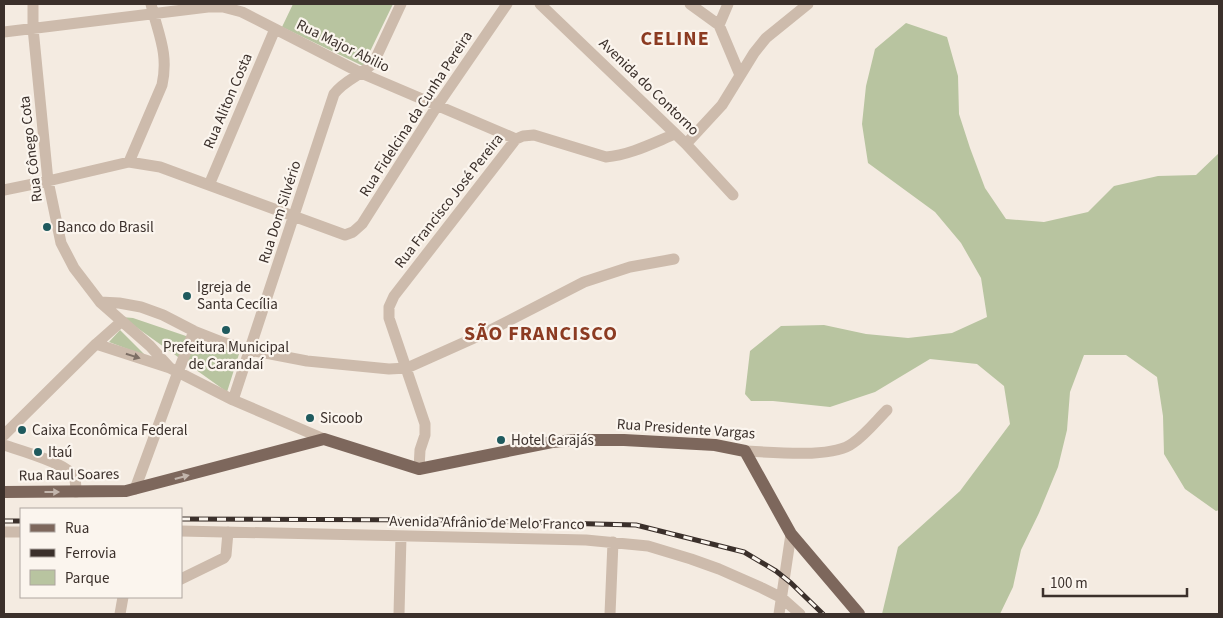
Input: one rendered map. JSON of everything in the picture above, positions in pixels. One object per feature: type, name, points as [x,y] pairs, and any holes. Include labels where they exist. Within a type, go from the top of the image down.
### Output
[{"type":"main road","name":"Rua Presidente Vargas","points":[[324,439],[419,469],[552,442],[576,440],[624,440],[715,445],[745,451]]},
{"type":"main road","name":"Rua Raul Soares","points":[[4,492],[115,493],[135,490],[324,439]]},
{"type":"main road","points":[[745,451],[791,534],[859,614]]},
{"type":"street","name":"Rua Cônego Cota","points":[[32,4],[48,182],[61,243],[74,268],[100,302],[174,370]]},
{"type":"street","name":"Rua Dom Silvério","points":[[233,400],[334,94],[340,85],[361,73],[374,62],[401,4]]},
{"type":"street","name":"Rua Fidelcina da Cunha Pereira","points":[[295,216],[345,235],[353,232],[362,224],[437,106],[507,4]]},
{"type":"street","name":"Avenida do Contorno","points":[[540,4],[686,144],[733,195]]},
{"type":"street","points":[[690,4],[719,25],[740,75]]},
{"type":"street","points":[[719,25],[728,4]]},
{"type":"street","points":[[686,144],[712,117],[766,38],[808,4]]},
{"type":"street","name":"Rua Major Abilio","points":[[4,32],[152,9],[223,7],[242,12],[361,73],[516,139]]},
{"type":"street","points":[[130,162],[162,85],[165,73],[164,50],[152,9]]},
{"type":"street","name":"Rua Aliton Costa","points":[[209,185],[275,29]]},
{"type":"street","name":"Rua Francisco José Pereira","points":[[406,368],[389,318],[389,306],[394,296],[516,139],[534,135],[606,157],[634,151],[675,134]]},
{"type":"street","points":[[4,190],[48,182],[130,162],[160,167],[295,216]]},
{"type":"street","points":[[100,302],[141,307],[163,315],[194,332],[249,350],[307,361],[389,369],[406,368],[483,334],[584,282],[630,267],[674,259]]},
{"type":"street","points":[[4,435],[96,344],[122,321]]},
{"type":"street","points":[[135,490],[174,370],[194,332]]},
{"type":"street","points":[[96,344],[174,370],[233,400],[324,439]]},
{"type":"street","points":[[406,368],[425,424],[425,435],[420,450],[419,469]]},
{"type":"street","name":"Rua Presidente Vargas","points":[[745,451],[804,452],[842,450],[852,444],[887,410]]},
{"type":"street","points":[[4,445],[49,461],[70,471],[75,481],[76,492]]},
{"type":"street","name":"Avenida Afrânio de Melo Franco","points":[[182,531],[586,540],[648,546],[691,559],[736,576],[782,598],[800,614]]},
{"type":"street","points":[[4,532],[20,532]]},
{"type":"street","points":[[182,579],[224,558],[226,555],[228,532]]},
{"type":"street","points":[[779,614],[791,534]]},
{"type":"street","points":[[399,614],[401,536]]},
{"type":"street","points":[[610,614],[613,542]]},
{"type":"street","points":[[120,614],[123,598]]},
{"type":"green space","points":[[293,4],[393,4],[363,66],[282,27]]},
{"type":"green space","points":[[906,23],[947,37],[958,76],[959,114],[970,148],[985,188],[1006,219],[1044,222],[1088,212],[1114,186],[1158,176],[1196,175],[1219,153],[1219,510],[1216,511],[1185,489],[1164,454],[1163,416],[1157,377],[1126,355],[1084,355],[1070,392],[1067,430],[1058,467],[1021,550],[1013,587],[1000,614],[882,614],[898,547],[960,491],[1010,424],[1004,386],[977,364],[930,359],[875,392],[830,407],[773,401],[751,401],[745,394],[750,351],[781,326],[824,325],[866,334],[908,338],[952,333],[987,317],[981,278],[961,243],[935,212],[868,163],[862,124],[866,86],[875,49]]},
{"type":"green space","points":[[122,317],[133,318],[239,354],[227,392]]},
{"type":"green space","points":[[120,330],[146,356],[109,342]]},
{"type":"railway","points":[[182,519],[441,520],[636,525],[744,552],[776,571],[823,614]]},
{"type":"railway","points":[[4,521],[20,521]]},
{"type":"place","name":"Banco do Brasil","points":[[47,227]]},
{"type":"place","name":"Igreja de Santa Cecília","points":[[187,296]]},
{"type":"place","name":"Prefeitura Municipal de Carandaí","points":[[226,330]]},
{"type":"place","name":"Sicoob","points":[[310,418]]},
{"type":"place","name":"Caixa Econômica Federal","points":[[22,430]]},
{"type":"place","name":"Hotel Carajás","points":[[501,440]]},
{"type":"place","name":"Itaú","points":[[38,452]]},
{"type":"district","name":"CELINE","points":[[675,39]]},
{"type":"district","name":"SÃO FRANCISCO","points":[[541,334]]}]
